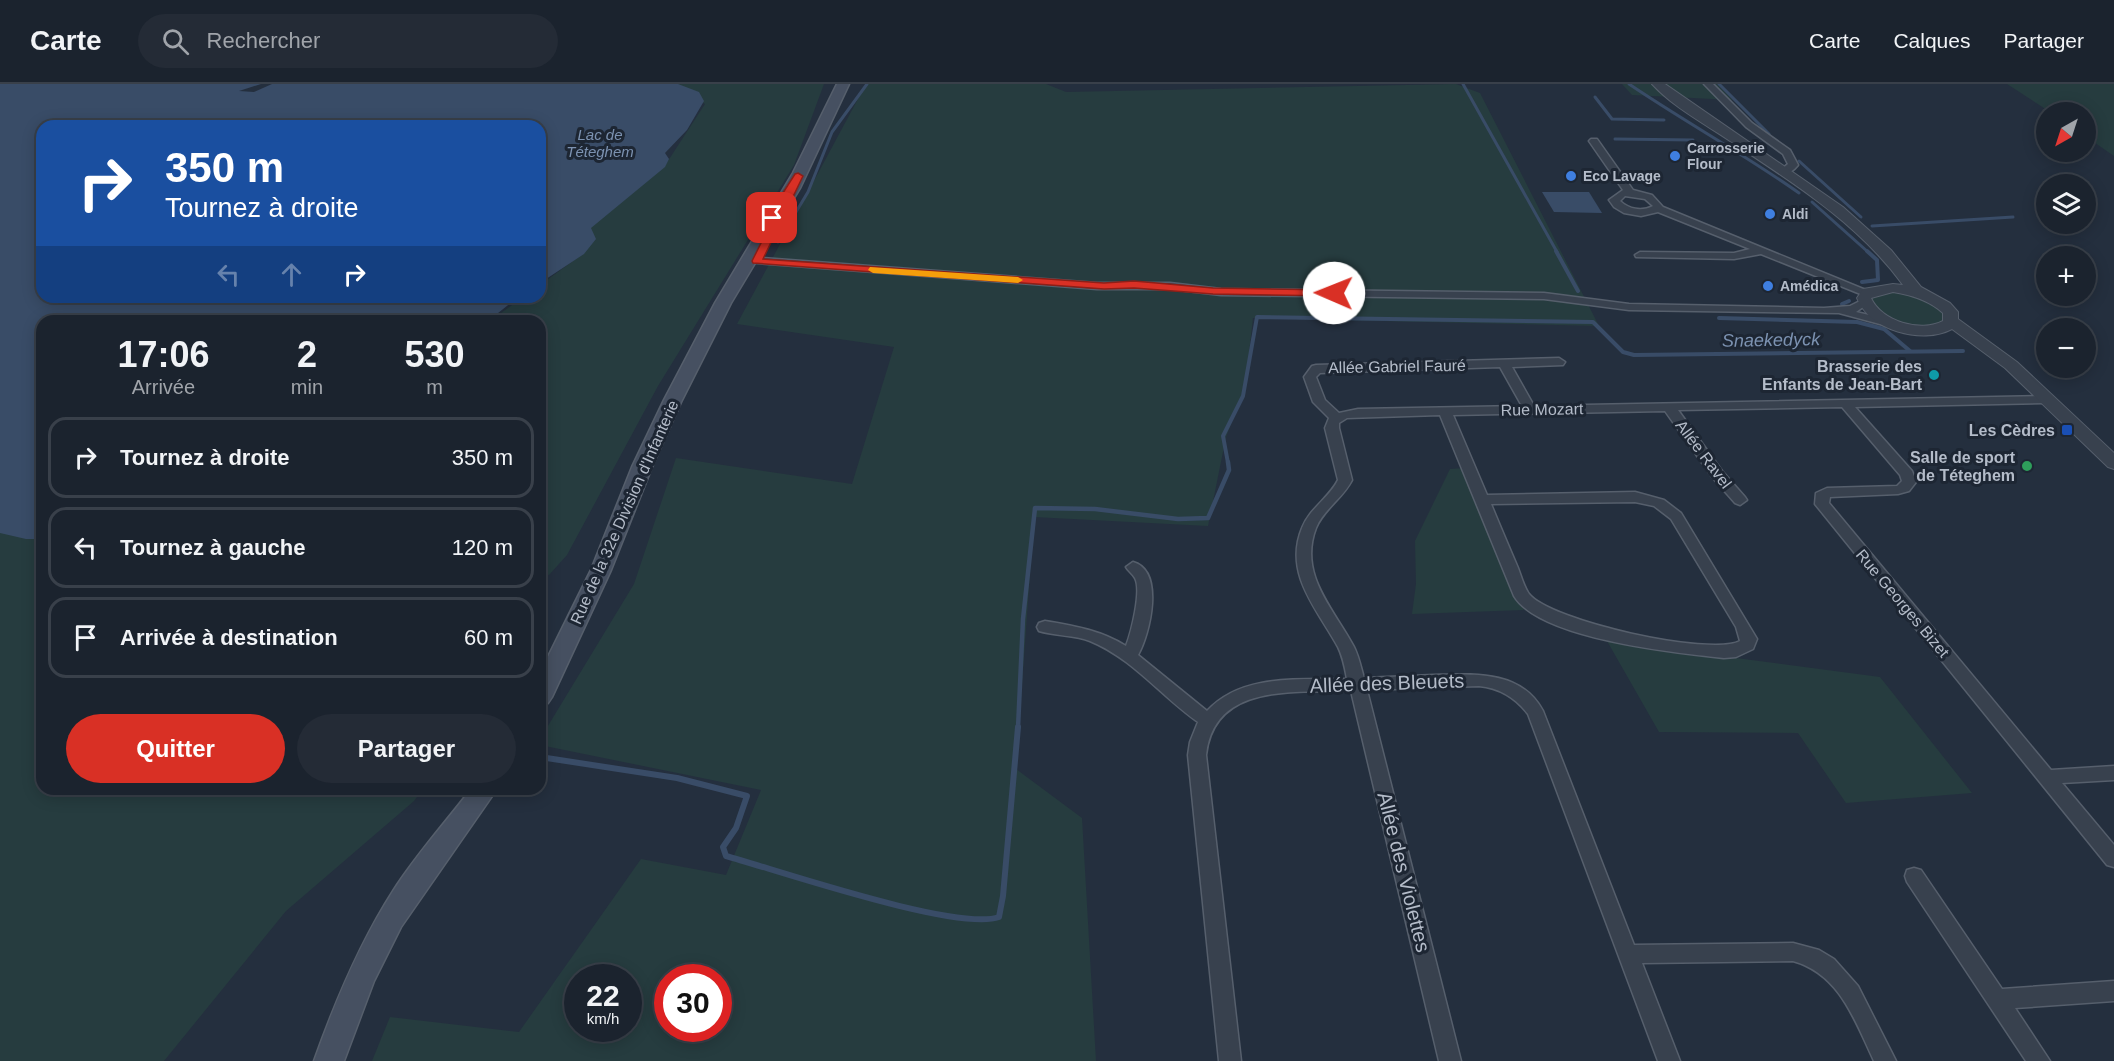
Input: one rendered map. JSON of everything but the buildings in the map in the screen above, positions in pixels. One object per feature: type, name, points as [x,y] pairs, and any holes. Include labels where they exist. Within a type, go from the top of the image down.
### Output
[{"type":"main road","name":"Rue de la 32e Division d'Infanterie","points":[[801,170],[818,119],[834,84]]},
{"type":"main road","name":"Rue de la 32e Division d'Infanterie","points":[[546,684],[608,553],[652,444],[712,328],[752,261],[801,170],[843,84]]},
{"type":"main road","points":[[329,1061],[355,991],[384,930],[413,884],[480,795]]},
{"type":"street","points":[[1658,84],[1838,210],[1896,264],[1909,285],[1946,308],[1952,315],[1952,322]]},
{"type":"street","points":[[1708,84],[1749,125],[1787,152],[1793,164],[1785,171]]},
{"type":"street","points":[[1594,141],[1630,193]]},
{"type":"street","points":[[1657,208],[1658,204],[1652,199],[1630,193],[1617,195],[1615,202],[1633,212],[1649,212],[1657,208],[1763,250],[1866,297],[1872,313],[1891,323]]},
{"type":"street","points":[[1640,255],[1734,256],[1763,250]]},
{"type":"street","points":[[752,261],[1097,286],[1169,294],[1221,292],[1544,296],[1636,307],[1824,310],[1853,309],[1866,297],[1886,288],[1890,282],[1891,271],[1883,251]]},
{"type":"street","points":[[1886,288],[1921,294]]},
{"type":"street","points":[[1824,310],[1930,330],[1955,337],[1977,348],[2044,399]]},
{"type":"street","points":[[1930,330],[1943,328],[1952,322]]},
{"type":"street","points":[[1952,322],[2006,362],[2114,463]]},
{"type":"street","name":"Allée Gabriel Fauré","points":[[1337,418],[1317,400],[1310,376],[1316,369],[1559,362]]},
{"type":"street","points":[[1504,363],[1530,409]]},
{"type":"street","name":"Rue Mozart","points":[[1337,418],[1358,413],[2044,399]]},
{"type":"street","name":"Rue Georges Bizet","points":[[1845,403],[1906,474],[1909,482],[1901,489],[1827,493],[1821,496],[1822,504],[2114,859]]},
{"type":"street","name":"Allée Ravel","points":[[1669,407],[1717,474],[1740,500]]},
{"type":"street","points":[[1445,411],[1522,596],[1536,611],[1623,638],[1724,652],[1736,651],[1747,645],[1748,635],[1743,626],[1674,514],[1664,506],[1635,497],[1483,500]]},
{"type":"street","points":[[1337,418],[1332,428],[1345,480],[1313,519],[1304,544],[1303,558],[1312,592],[1345,645],[1357,683]]},
{"type":"street","points":[[1129,657],[1137,644],[1144,585],[1140,574],[1133,567]]},
{"type":"street","points":[[1045,627],[1092,636],[1129,657],[1209,720]]},
{"type":"street","name":"Allée des Bleuets","points":[[1230,1061],[1197,761],[1199,740],[1209,720],[1231,699],[1256,689],[1357,683],[1485,680],[1507,687],[1527,700],[1538,716],[1669,1061]]},
{"type":"street","name":"Allée des Violettes","points":[[1357,683],[1450,1061]]},
{"type":"street","points":[[2047,777],[2114,773]]},
{"type":"street","points":[[1914,876],[2039,1061]]},
{"type":"street","points":[[1628,954],[1793,952],[1815,958],[1842,979],[1885,1061]]},
{"type":"street","points":[[1997,999],[2114,992]]},
{"type":"green space","points":[[676,84],[824,84],[794,165],[658,386],[567,555],[549,575],[546,575],[546,315],[498,315],[515,303],[546,303],[546,281],[584,253],[582,230],[664,167],[705,104]]},
{"type":"green space","points":[[866,84],[1046,84],[1066,92],[1456,84],[1480,93],[1599,326],[1253,318],[1245,388],[1226,437],[1208,526],[1034,517],[1016,769],[1082,818],[1096,1061],[372,1061],[390,1017],[519,1032],[564,968],[564,1042],[642,1042],[642,964],[567,964],[641,859],[726,875],[761,790],[546,746],[546,729],[634,584],[676,458],[852,484],[894,347],[737,324]]},
{"type":"green space","points":[[1622,84],[1717,84],[1733,100],[1632,95]]},
{"type":"green space","points":[[2007,84],[2114,84],[2114,156],[2096,144],[2096,102],[2036,103]]},
{"type":"green space","points":[[1894,292],[1928,301],[1944,314],[1942,323],[1922,326],[1904,323],[1887,315],[1871,302],[1872,298]]},
{"type":"green space","points":[[1466,468],[1524,610],[1412,614],[1416,584],[1415,541],[1450,469]]},
{"type":"green space","points":[[0,510],[36,522],[36,795],[418,795],[286,911],[164,1061],[0,1061]]},
{"type":"green space","points":[[1607,641],[1880,677],[1972,793],[1846,803],[1798,733],[1659,732]]},
{"type":"water","name":"Lac de Téteghem","points":[[0,84],[261,84],[239,91],[254,92],[272,84],[678,84],[699,92],[704,101],[687,130],[665,153],[669,159],[665,167],[591,228],[596,239],[584,254],[546,279],[546,120],[36,120],[36,303],[510,303],[496,315],[36,315],[36,539],[0,533]]},
{"type":"water","points":[[1542,192],[1589,192],[1602,213],[1554,212]]},
{"type":"waterway","points":[[778,242],[808,192],[832,132],[867,84]]},
{"type":"waterway","name":"Snaekedyck","points":[[1463,84],[1557,252]]},
{"type":"waterway","points":[[1629,84],[1799,193]]},
{"type":"waterway","points":[[1719,84],[1769,134]]},
{"type":"waterway","points":[[1595,97],[1612,119],[1664,120]]},
{"type":"waterway","points":[[1615,139],[1693,140]]},
{"type":"waterway","points":[[1799,161],[1861,217]]},
{"type":"waterway","points":[[1812,202],[1868,252]]},
{"type":"waterway","points":[[1872,226],[2013,217]]},
{"type":"waterway","name":"Snaekedyck","points":[[1556,251],[1578,291]]},
{"type":"waterway","points":[[1862,282],[1878,280],[1877,260],[1867,251]]},
{"type":"waterway","points":[[1843,307],[1842,304],[1849,301]]},
{"type":"waterway","points":[[1228,463],[1223,436],[1243,396],[1257,317],[1593,322],[1623,352],[1634,355],[1963,351]]},
{"type":"waterway","points":[[1719,318],[1857,322],[1884,329],[1910,351]]},
{"type":"waterway","points":[[1018,728],[1023,619],[1035,508],[1095,509],[1178,519],[1208,518],[1229,470],[1228,462]]},
{"type":"waterway","points":[[546,758],[677,778],[747,796],[736,828],[723,847],[726,856],[908,908],[946,916],[978,919],[999,917],[1003,896],[1018,727]]},
{"type":"slow traffic","points":[[873,270],[1018,280]]},
{"type":"place","name":"Carrosserie Flour","points":[[1675,156]]},
{"type":"place","name":"Eco Lavage","points":[[1571,176]]},
{"type":"place","name":"Aldi","points":[[1770,214]]},
{"type":"place","name":"Amédica","points":[[1768,286]]},
{"type":"place","name":"Brasserie des Enfants de Jean-Bart","points":[[1934,375]]},
{"type":"place","name":"Les Cèdres","points":[[2067,430]]},
{"type":"place","name":"Salle de sport de Téteghem","points":[[2027,466]]},
{"type":"route","points":[[772,218],[798,176],[786,206],[757,261],[1104,286],[1176,286],[1213,291],[1334,293]]}]
